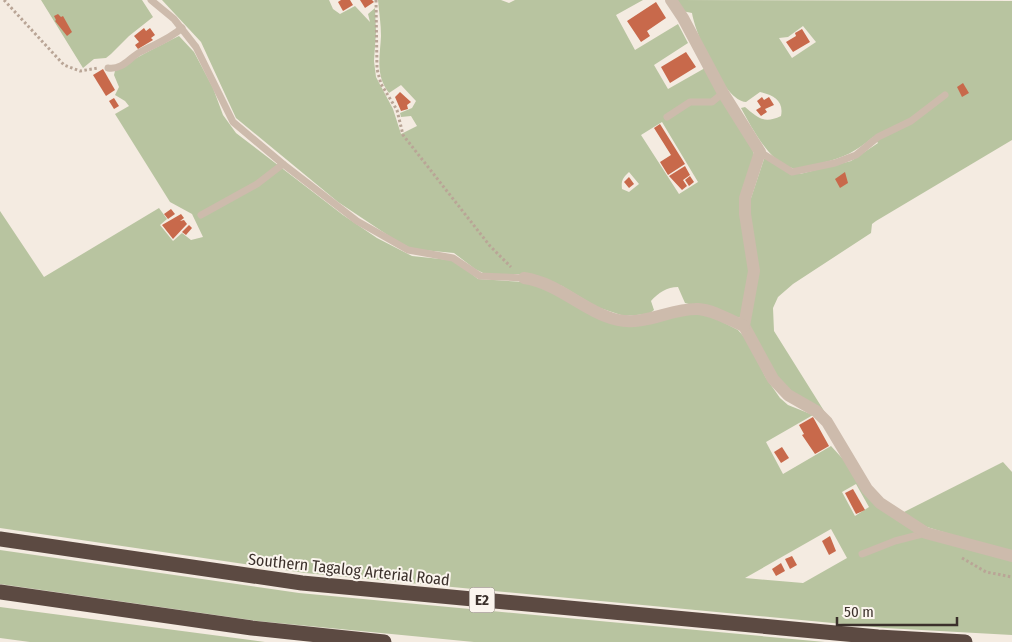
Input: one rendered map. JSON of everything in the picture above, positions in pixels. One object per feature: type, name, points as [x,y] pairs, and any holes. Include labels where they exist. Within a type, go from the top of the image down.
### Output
[{"type":"highway","name":"Southern Tagalog Arterial Road","points":[[0,540],[302,583],[868,636],[965,642]]},
{"type":"highway","points":[[0,592],[252,628],[384,642]]},
{"type":"street","points":[[670,0],[683,18],[723,93],[760,152],[759,162],[745,198],[745,214],[754,271],[744,326]]},
{"type":"street","points":[[524,278],[545,283],[597,311],[620,320],[634,321],[697,309],[718,314],[744,326],[773,379],[788,395],[819,414],[827,422],[867,489],[880,502],[926,533],[1012,556]]},
{"type":"lane","points":[[152,0],[182,28],[202,58],[233,122],[357,221],[408,250],[453,258],[480,276],[524,278]]},
{"type":"lane","points":[[108,68],[127,63],[137,54],[166,41],[182,28]]},
{"type":"lane","points":[[667,118],[690,102],[712,102],[723,93]]},
{"type":"lane","points":[[760,152],[792,172],[835,163],[862,151],[878,137],[911,121],[945,95]]},
{"type":"lane","points":[[201,215],[257,184],[284,164]]},
{"type":"lane","points":[[862,554],[895,540],[926,533]]},
{"type":"path","points":[[4,0],[64,65],[80,71],[108,68]]},
{"type":"path","points":[[376,0],[377,69],[381,84],[394,105],[403,135],[490,246],[524,278]]},
{"type":"green space","points":[[41,0],[142,0],[153,17],[106,58],[94,59],[83,68]]},
{"type":"green space","points":[[162,0],[329,0],[333,9],[340,14],[355,6],[370,22],[368,14],[375,8],[374,61],[376,77],[393,109],[401,134],[417,126],[411,116],[401,117],[400,113],[412,108],[416,101],[401,85],[389,93],[382,79],[379,66],[381,32],[378,0],[501,0],[509,3],[515,0],[643,0],[616,15],[635,50],[678,24],[688,43],[654,65],[668,89],[705,68],[752,148],[754,155],[747,179],[751,257],[741,318],[685,303],[678,287],[666,289],[654,298],[651,301],[654,310],[649,314],[624,316],[597,307],[562,286],[529,274],[485,274],[454,253],[412,249],[338,202],[236,118],[201,42]],"holes":[[[662,122],[698,182],[679,194],[641,135]],[[629,172],[639,184],[629,192],[622,189],[623,179]]]},
{"type":"green space","points":[[676,0],[1012,1],[1012,140],[876,221],[872,224],[871,233],[793,284],[778,297],[773,308],[774,331],[826,414],[802,400],[779,380],[749,324],[749,204],[764,159],[769,159],[788,173],[800,174],[851,161],[878,143],[873,137],[843,156],[807,167],[792,168],[784,165],[762,143],[741,108],[745,107],[758,117],[770,120],[781,116],[781,106],[774,97],[760,92],[746,102],[737,99],[720,79],[712,65],[694,23],[692,13],[682,11]],"holes":[[[803,26],[816,42],[792,58],[779,38],[788,37]]]},
{"type":"green space","points":[[179,36],[194,52],[213,88],[223,115],[236,133],[343,215],[377,238],[412,256],[450,260],[459,264],[478,279],[524,282],[539,285],[601,319],[703,312],[738,330],[746,339],[766,378],[780,398],[788,405],[813,415],[766,442],[783,474],[831,446],[894,515],[1012,559],[1012,635],[885,628],[305,573],[0,528],[0,211],[44,277],[159,208],[167,219],[160,225],[173,241],[182,233],[191,240],[203,237],[192,214],[170,202],[115,114],[129,106],[115,95],[119,87],[114,75],[115,71]],"holes":[[[856,484],[869,507],[855,516],[842,492]],[[831,529],[847,558],[803,583],[745,578]]]},
{"type":"green space","points":[[1003,462],[1012,472],[1012,553],[927,527],[902,513]]},
{"type":"green space","points":[[0,550],[299,593],[825,642],[474,642],[257,621],[0,584]]},
{"type":"green space","points":[[0,607],[265,642],[30,642],[0,638]]},
{"type":"building","points":[[350,0],[353,5],[343,11],[338,2]]},
{"type":"building","points":[[360,0],[372,0],[374,2],[365,8]]},
{"type":"building","points":[[656,2],[666,18],[647,31],[650,36],[641,42],[627,21]]},
{"type":"building","points":[[58,14],[61,17],[63,16],[72,32],[67,36],[55,21],[54,16]]},
{"type":"building","points":[[144,28],[146,31],[150,28],[155,35],[151,38],[153,40],[138,49],[135,45],[139,42],[134,36]]},
{"type":"building","points":[[802,29],[810,42],[793,52],[786,42],[796,36],[795,33]]},
{"type":"building","points":[[686,52],[696,67],[670,83],[661,67]]},
{"type":"building","points":[[103,69],[115,90],[106,96],[93,75]]},
{"type":"building","points":[[963,83],[969,93],[962,97],[957,87]]},
{"type":"building","points":[[400,92],[411,102],[407,105],[408,109],[401,111],[395,97]]},
{"type":"building","points":[[762,97],[764,100],[769,97],[774,105],[765,109],[767,112],[761,116],[756,110],[761,107],[757,101]]},
{"type":"building","points":[[114,98],[119,106],[114,109],[109,101]]},
{"type":"building","points":[[660,124],[685,164],[668,175],[660,162],[671,155],[654,128]]},
{"type":"building","points":[[685,166],[690,175],[683,180],[687,186],[682,190],[669,176]]},
{"type":"building","points":[[845,172],[848,183],[840,188],[835,179]]},
{"type":"building","points":[[690,176],[694,182],[689,186],[685,180]]},
{"type":"building","points":[[629,177],[634,184],[629,188],[624,182]]},
{"type":"building","points":[[171,209],[175,214],[168,219],[164,214]]},
{"type":"building","points":[[181,214],[184,218],[180,221],[184,220],[187,224],[173,239],[162,225]]},
{"type":"building","points":[[189,225],[192,228],[186,235],[182,232]]},
{"type":"building","points":[[813,417],[829,446],[815,454],[802,435],[804,434],[799,425]]},
{"type":"building","points":[[782,447],[789,458],[781,463],[774,452]]},
{"type":"building","points":[[853,489],[865,510],[856,514],[845,493]]},
{"type":"building","points":[[830,536],[836,551],[829,555],[822,541]]},
{"type":"building","points":[[792,556],[797,565],[790,569],[785,559]]},
{"type":"building","points":[[781,563],[785,571],[776,576],[772,569]]}]
